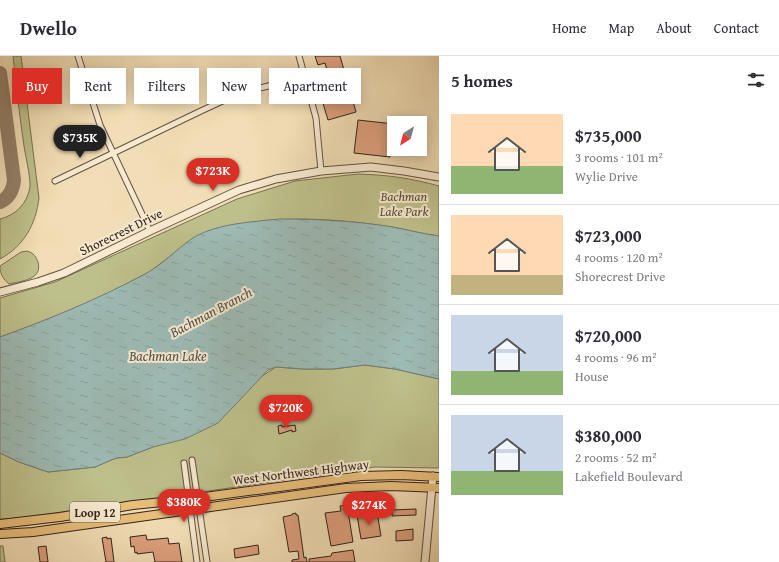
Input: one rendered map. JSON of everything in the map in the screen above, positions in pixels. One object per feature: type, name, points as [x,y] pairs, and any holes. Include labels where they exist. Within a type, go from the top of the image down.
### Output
[{"type":"main road","name":"West Northwest Highway","points":[[0,524],[60,517],[133,505],[193,499],[361,476],[436,476]]},
{"type":"main road","points":[[316,492],[322,486],[361,476]]},
{"type":"main road","name":"West Northwest Highway","points":[[0,534],[33,532],[346,488],[378,486],[435,488]]},
{"type":"main road","points":[[99,523],[101,519],[109,514],[128,511],[133,505]]},
{"type":"main road","points":[[33,532],[34,527],[60,517]]},
{"type":"street","points":[[78,56],[100,125],[150,231]]},
{"type":"street","points":[[300,56],[303,68]]},
{"type":"street","points":[[55,181],[229,98],[269,86]]},
{"type":"street","points":[[312,104],[316,118],[321,171]]},
{"type":"street","name":"Shorecrest Drive","points":[[0,292],[38,282],[64,273],[239,190],[276,179],[321,171],[371,167],[404,171],[439,178]]},
{"type":"street","points":[[192,460],[193,499],[191,510],[197,562]]},
{"type":"street","points":[[184,463],[193,499],[199,509],[207,562]]},
{"type":"street","points":[[425,562],[436,476]]},
{"type":"green space","points":[[13,56],[21,56],[23,68],[14,68]]},
{"type":"green space","points":[[18,104],[27,104],[39,198],[32,225],[22,241],[16,248],[0,259],[0,219],[11,215],[20,208],[29,193],[30,187]]},
{"type":"green space","name":"Bachman Lake Park","points":[[358,174],[399,177],[439,186],[439,236],[392,227],[306,219],[271,220],[224,226],[197,237],[149,272],[123,286],[31,326],[0,337],[0,298],[55,282],[237,199],[295,181]]},
{"type":"green space","points":[[27,251],[33,254],[38,262],[39,268],[37,273],[30,279],[9,284],[2,276],[0,266],[21,252]]},
{"type":"green space","points":[[365,365],[395,369],[439,379],[439,468],[375,467],[21,518],[0,519],[0,453],[19,462],[48,472],[95,467],[116,458],[127,457],[153,447],[276,367],[333,369]]},
{"type":"green space","points":[[0,546],[3,546],[5,562],[0,562]]},
{"type":"water","name":"Bachman Lake","points":[[279,219],[365,223],[439,236],[439,379],[395,369],[365,365],[333,369],[276,367],[268,370],[218,423],[185,439],[153,447],[127,457],[116,458],[95,467],[48,472],[19,462],[0,453],[0,337],[74,308],[145,274],[196,236],[216,228]]},
{"type":"building","points":[[315,56],[340,56],[343,68],[326,68],[325,63],[318,65]]},
{"type":"building","points":[[323,104],[354,104],[356,112],[328,120]]},
{"type":"building","points":[[358,120],[387,123],[387,156],[390,157],[354,153]]},
{"type":"building","points":[[282,425],[282,427],[295,425],[296,431],[292,432],[292,430],[279,434],[278,426]]},
{"type":"building","points":[[347,505],[353,542],[331,546],[325,513],[341,511],[340,506]]},
{"type":"building","points":[[416,509],[416,515],[392,516],[392,510]]},
{"type":"building","points":[[377,512],[381,536],[361,539],[357,515]]},
{"type":"building","points":[[296,513],[296,515],[298,515],[304,558],[306,557],[307,562],[292,562],[292,560],[299,559],[298,551],[289,552],[283,517]]},
{"type":"building","points":[[413,529],[413,540],[396,541],[396,531]]},
{"type":"building","points":[[146,535],[147,540],[168,538],[169,544],[179,543],[182,562],[155,562],[153,552],[135,553],[134,546],[131,547],[130,537]]},
{"type":"building","points":[[107,537],[107,539],[111,538],[114,562],[106,562],[102,538]]},
{"type":"building","points":[[258,545],[259,554],[235,558],[234,549]]},
{"type":"building","points":[[46,546],[48,562],[40,562],[38,547]]},
{"type":"building","points":[[353,550],[355,562],[309,562],[309,559],[331,556],[332,553]]},
{"type":"taxiway","points":[[0,73],[14,180],[10,193],[0,202]]},
{"type":"water label","name":"Bachman Branch","points":[[211,312]]}]
